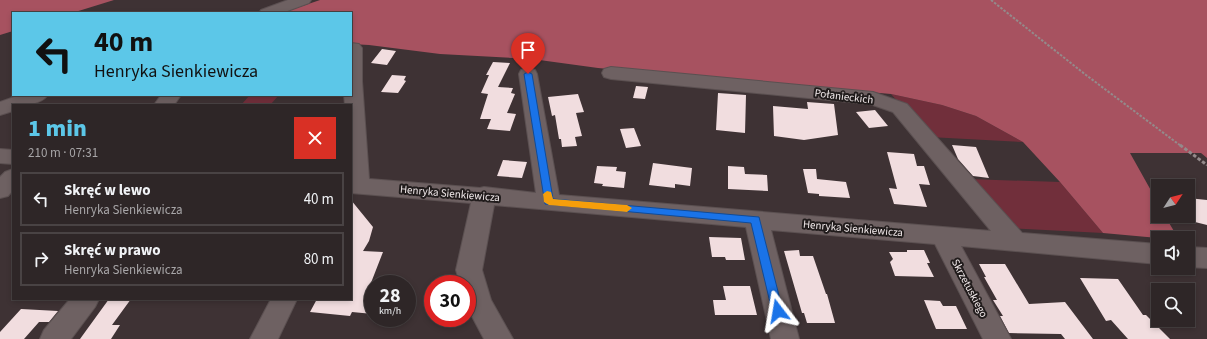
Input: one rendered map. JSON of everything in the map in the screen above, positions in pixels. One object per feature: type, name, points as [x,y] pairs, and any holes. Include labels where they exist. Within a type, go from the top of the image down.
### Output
[{"type":"street","points":[[270,12],[304,0]]},
{"type":"street","points":[[353,48],[353,81],[359,176],[353,185]]},
{"type":"street","name":"Połanieckich","points":[[611,73],[873,98],[900,108],[1015,242]]},
{"type":"street","points":[[528,74],[549,202]]},
{"type":"street","points":[[14,104],[35,96]]},
{"type":"street","points":[[0,109],[12,105]]},
{"type":"street","points":[[0,156],[12,157]]},
{"type":"street","points":[[0,190],[12,178]]},
{"type":"street","name":"Henryka Sienkiewicza","points":[[353,185],[484,195],[944,237],[1151,253]]},
{"type":"street","points":[[484,195],[469,270],[478,302],[499,339]]},
{"type":"street","points":[[756,219],[785,339]]},
{"type":"street","name":"Skrzetuskiego","points":[[944,237],[997,339]]},
{"type":"street","points":[[1195,257],[1207,258]]},
{"type":"street","points":[[54,339],[85,300]]},
{"type":"street","points":[[264,339],[284,300]]},
{"type":"path","points":[[991,0],[1086,75],[1207,165]]},
{"type":"shaded area","points":[[0,0],[114,0],[75,12],[12,12],[12,31],[0,35]]},
{"type":"shaded area","points":[[320,0],[1207,0],[1207,158],[1201,153],[1130,153],[1151,190],[1151,223],[1169,223],[1174,231],[1151,231],[1151,237],[1103,233],[1060,182],[1023,142],[976,116],[942,105],[891,94],[598,68],[532,59],[440,54],[352,44],[352,12],[285,12]]},
{"type":"shaded area","points":[[891,94],[942,105],[976,116],[1023,142],[929,137]]},
{"type":"shaded area","points":[[249,96],[278,96],[271,104],[242,104]]},
{"type":"shaded area","points":[[967,179],[1060,182],[1103,233],[1007,228]]},
{"type":"building","points":[[382,49],[396,51],[387,65],[371,63]]},
{"type":"building","points":[[493,62],[510,63],[498,87],[513,88],[511,93],[515,94],[507,113],[516,114],[510,131],[487,129],[491,119],[480,119],[488,94],[481,93],[489,75],[486,75]]},
{"type":"building","points":[[392,75],[406,76],[404,80],[406,81],[398,93],[381,92]]},
{"type":"building","points":[[636,86],[648,87],[645,99],[633,98]]},
{"type":"building","points":[[718,93],[746,95],[745,133],[716,130]]},
{"type":"building","points":[[578,94],[584,112],[576,113],[582,136],[575,137],[577,146],[562,147],[561,139],[559,139],[555,115],[552,116],[548,97]]},
{"type":"building","points":[[807,102],[834,104],[838,135],[804,140],[774,136],[773,106],[808,109]]},
{"type":"building","points":[[875,110],[888,126],[869,128],[856,112]]},
{"type":"building","points":[[634,128],[641,146],[626,148],[620,129]]},
{"type":"building","points":[[952,145],[976,147],[989,178],[973,176],[958,159]]},
{"type":"building","points":[[887,152],[914,154],[917,166],[924,166],[930,185],[919,184],[927,207],[894,204],[889,188],[897,189]]},
{"type":"building","points":[[503,160],[527,162],[522,178],[497,176]]},
{"type":"building","points":[[653,163],[692,168],[690,186],[675,184],[675,188],[649,185]]},
{"type":"building","points":[[597,166],[617,167],[616,171],[626,172],[624,188],[602,186],[603,184],[594,183]]},
{"type":"building","points":[[728,166],[744,167],[745,174],[767,175],[768,191],[728,189]]},
{"type":"building","points":[[803,169],[816,169],[817,179],[846,182],[850,198],[819,196],[819,194],[808,193]]},
{"type":"building","points":[[1195,199],[1207,200],[1207,225],[1195,222]]},
{"type":"building","points":[[352,201],[373,227],[369,241],[363,251],[383,252],[374,275],[364,275],[364,313],[352,312],[350,316],[310,312],[316,300],[352,300]]},
{"type":"building","points":[[709,237],[741,238],[745,260],[726,260],[725,257],[712,257]]},
{"type":"building","points":[[799,250],[800,256],[813,256],[827,294],[835,323],[807,323],[804,313],[802,313],[784,251]]},
{"type":"building","points":[[907,250],[924,250],[930,263],[927,263],[934,277],[895,276],[890,262],[893,259],[889,252],[907,252]]},
{"type":"building","points":[[979,264],[1005,264],[1029,304],[1065,302],[1093,339],[1065,339],[1061,334],[1009,333],[1000,316],[1003,316],[993,300],[997,300],[984,277],[986,277]]},
{"type":"building","points":[[1080,278],[1118,279],[1143,315],[1146,315],[1151,320],[1151,327],[1158,327],[1170,339],[1128,339],[1111,320],[1106,321]]},
{"type":"building","points":[[723,286],[750,286],[757,315],[715,315],[713,300],[726,300]]},
{"type":"building","points":[[108,300],[130,300],[112,325],[120,325],[111,339],[80,339]]},
{"type":"building","points":[[924,300],[940,301],[943,306],[956,306],[967,329],[936,329]]},
{"type":"building","points":[[21,309],[58,311],[49,322],[39,322],[24,339],[0,339],[0,332]]},
{"type":"slow traffic","points":[[547,194],[549,202],[627,208]]},
{"type":"route","points":[[528,74],[549,202],[756,219],[778,311]]}]
